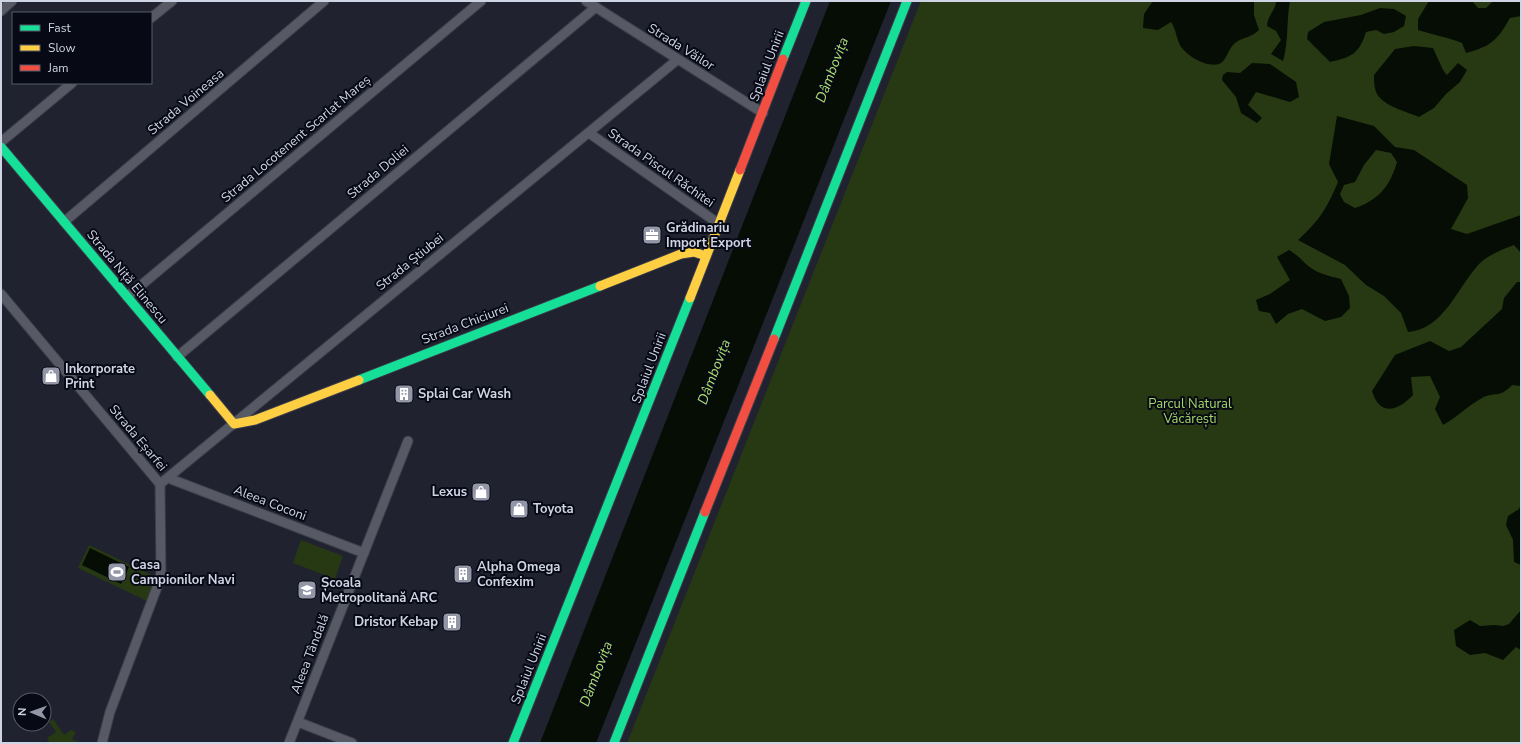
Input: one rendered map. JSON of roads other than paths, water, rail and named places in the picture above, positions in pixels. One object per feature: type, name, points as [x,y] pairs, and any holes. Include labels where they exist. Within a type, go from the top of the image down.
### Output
[{"type":"main road","name":"Splaiul Unirii","points":[[513,743],[806,1]]},
{"type":"main road","points":[[614,743],[907,1]]},
{"type":"main road","name":"Strada Niță Elinescu","points":[[1,147],[234,424]]},
{"type":"main road","name":"Strada Chiciurei","points":[[234,424],[255,420],[681,254],[694,252],[706,256]]},
{"type":"street","points":[[1,11],[12,1]]},
{"type":"street","points":[[152,17],[172,1]]},
{"type":"street","name":"Strada Voineasa","points":[[64,222],[324,1]]},
{"type":"street","name":"Strada Locotenent Scarlat Mareș","points":[[127,297],[481,1]]},
{"type":"street","name":"Strada Văilor","points":[[586,1],[763,113]]},
{"type":"street","name":"Strada Doliei","points":[[177,357],[596,7]]},
{"type":"street","name":"Strada Știubei","points":[[160,484],[677,60]]},
{"type":"street","points":[[1,142],[71,84]]},
{"type":"street","name":"Strada Piscul Răchitei","points":[[588,133],[718,224]]},
{"type":"street","name":"Strada Eșarfei","points":[[1,294],[160,484],[161,572],[159,582],[110,712],[102,743]]},
{"type":"street","name":"Aleea Tândală","points":[[289,743],[408,441]]},
{"type":"street","name":"Aleea Coconi","points":[[168,478],[364,553]]},
{"type":"street","points":[[298,722],[352,743]]},
{"type":"water","name":"Dâmbovița","points":[[830,1],[891,1],[596,743],[540,743]]},
{"type":"water","points":[[1153,1],[1254,1],[1254,15],[1259,30],[1253,35],[1235,43],[1221,63],[1214,65],[1209,64],[1197,60],[1183,49],[1171,22],[1158,30],[1143,28],[1144,14]]},
{"type":"water","points":[[1276,1],[1290,1],[1286,46],[1283,61],[1271,54],[1281,40],[1276,31],[1267,26],[1268,19],[1275,7]]},
{"type":"water","points":[[1429,1],[1472,1],[1478,8],[1486,8],[1493,1],[1521,1],[1521,16],[1510,18],[1492,42],[1482,48],[1466,53],[1462,43],[1418,30],[1418,19]]},
{"type":"water","points":[[1380,8],[1394,9],[1406,16],[1404,26],[1394,32],[1384,34],[1376,30],[1366,32],[1361,45],[1349,56],[1330,62],[1307,39],[1308,32],[1324,22],[1361,15]]},
{"type":"water","points":[[1414,46],[1433,48],[1443,70],[1447,75],[1458,63],[1467,70],[1460,82],[1446,94],[1434,108],[1419,117],[1383,101],[1377,95],[1374,83],[1374,75],[1395,49]]},
{"type":"water","points":[[1252,63],[1270,64],[1296,82],[1299,97],[1290,102],[1256,92],[1248,105],[1262,118],[1257,123],[1241,113],[1236,97],[1222,80],[1223,75],[1227,72],[1240,73]]},
{"type":"water","points":[[1337,116],[1374,126],[1395,147],[1414,150],[1467,185],[1468,198],[1451,229],[1467,234],[1521,215],[1521,253],[1514,245],[1486,258],[1479,264],[1449,306],[1440,315],[1431,323],[1420,329],[1408,332],[1401,313],[1384,296],[1366,285],[1345,265],[1298,240],[1312,227],[1322,214],[1338,182],[1329,164]],"holes":[[[1376,150],[1391,153],[1397,162],[1391,178],[1382,191],[1371,201],[1355,208],[1344,202],[1340,194],[1344,185],[1355,182],[1364,165]]]},
{"type":"water","points":[[1289,250],[1314,270],[1322,274],[1341,279],[1349,296],[1350,308],[1341,317],[1325,321],[1302,309],[1288,314],[1276,324],[1270,313],[1259,311],[1256,300],[1270,294],[1290,280],[1277,257]]},
{"type":"water","points":[[1517,282],[1521,282],[1521,386],[1512,385],[1504,392],[1482,398],[1443,425],[1435,409],[1440,397],[1430,376],[1411,377],[1413,395],[1396,408],[1390,409],[1380,405],[1375,399],[1372,391],[1395,355],[1430,341],[1449,351],[1461,347],[1502,309],[1504,298]]},
{"type":"water","points":[[1521,504],[1521,565],[1514,562],[1513,540],[1506,525],[1508,516],[1519,509]]},
{"type":"water","points":[[90,548],[129,567],[121,584],[82,565]]},
{"type":"water","points":[[1521,610],[1521,650],[1516,647],[1503,660],[1485,653],[1470,655],[1456,646],[1454,630],[1470,620],[1480,626],[1503,626],[1509,624]]},
{"type":"place","name":"Grădinariu Import Export","points":[[652,235]]},
{"type":"place","name":"Inkorporate Print","points":[[51,376]]},
{"type":"place","name":"Splai Car Wash","points":[[404,394]]},
{"type":"place","name":"Lexus","points":[[481,492]]},
{"type":"place","name":"Toyota","points":[[519,509]]},
{"type":"place","name":"Casa Campionilor Navi","points":[[117,572]]},
{"type":"place","name":"Alpha Omega Confexim","points":[[463,574]]},
{"type":"place","name":"Școala Metropolitană ARC","points":[[307,590]]},
{"type":"place","name":"Dristor Kebap","points":[[452,622]]},
{"type":"park label","name":"Parcul Natural Văcărești","points":[[1190,412]]}]
